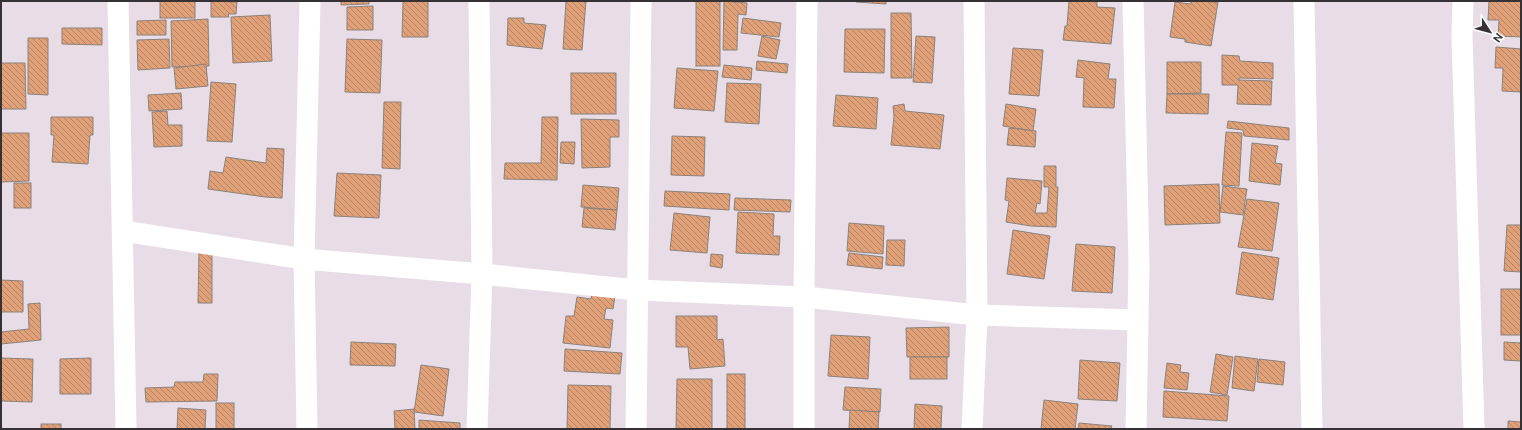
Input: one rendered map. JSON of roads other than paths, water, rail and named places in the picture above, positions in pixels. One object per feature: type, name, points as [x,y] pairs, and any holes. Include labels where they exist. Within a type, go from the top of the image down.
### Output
[{"type":"street","points":[[118,1],[126,429]]},
{"type":"street","points":[[307,429],[304,259],[310,1]]},
{"type":"street","points":[[477,429],[482,274],[479,1]]},
{"type":"street","points":[[636,429],[641,1]]},
{"type":"street","points":[[804,429],[807,1]]},
{"type":"street","points":[[972,429],[977,315],[974,1]]},
{"type":"street","points":[[1133,1],[1139,264],[1136,429]]},
{"type":"street","points":[[1304,1],[1312,429]]},
{"type":"street","points":[[1463,1],[1462,36],[1474,429]]},
{"type":"street","points":[[123,231],[304,259],[482,274],[637,290],[804,297],[977,315],[1137,320]]}]
